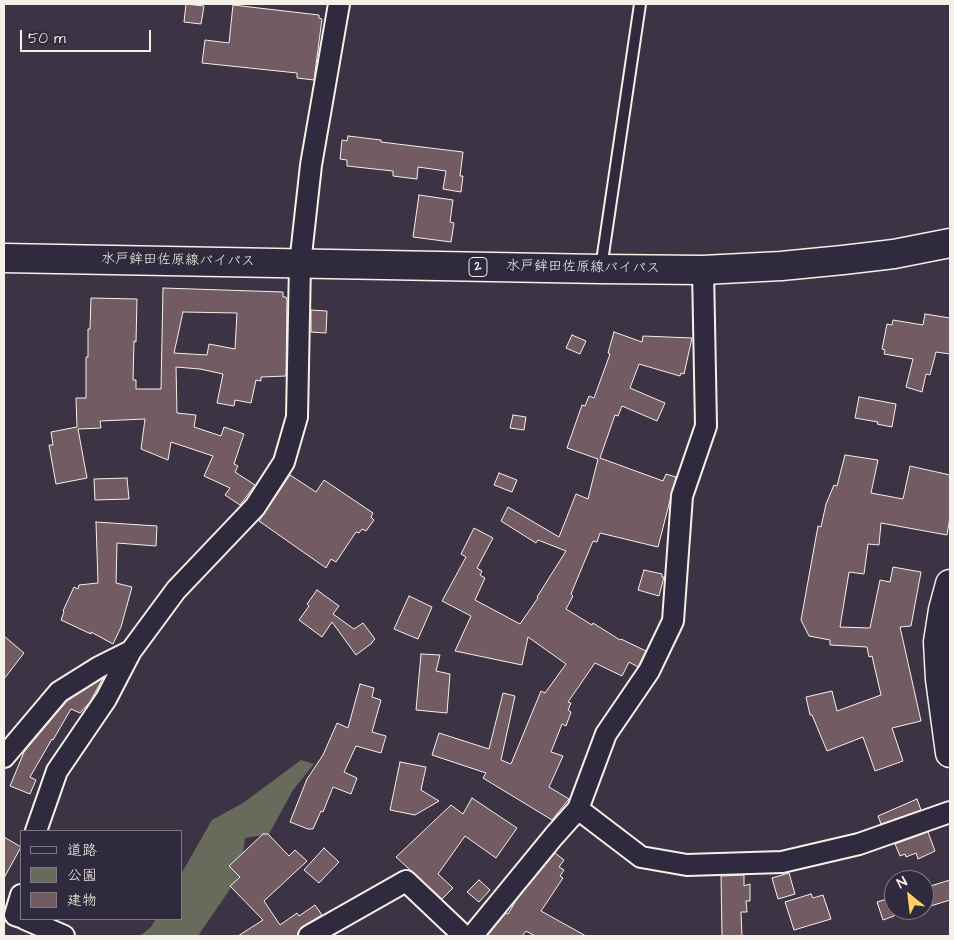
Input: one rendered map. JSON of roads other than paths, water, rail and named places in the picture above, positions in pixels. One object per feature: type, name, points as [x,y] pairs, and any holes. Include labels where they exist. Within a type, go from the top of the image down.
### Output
[{"type":"main road","name":"水戸鉾田佐原線バイパス","points":[[4,258],[704,270],[781,266],[843,260],[894,254],[950,243]]},
{"type":"main road","points":[[950,584],[943,610],[938,642],[940,679],[950,753]]},
{"type":"street","points":[[36,830],[57,772],[106,699],[131,651],[176,590],[255,507],[284,462],[297,417],[300,264],[310,165],[339,4]]},
{"type":"street","points":[[472,936],[578,809],[606,734],[649,671],[673,621],[682,496],[706,426],[704,270]]},
{"type":"street","points":[[4,757],[59,692],[99,667],[131,651]]},
{"type":"street","points":[[578,809],[641,857],[688,865],[782,862],[859,844],[950,812]]},
{"type":"street","points":[[309,936],[406,881],[464,936]]},
{"type":"street","points":[[20,899],[16,915],[20,917]]},
{"type":"street","points":[[28,920],[64,936]]},
{"type":"lane","points":[[601,269],[640,4]]}]
